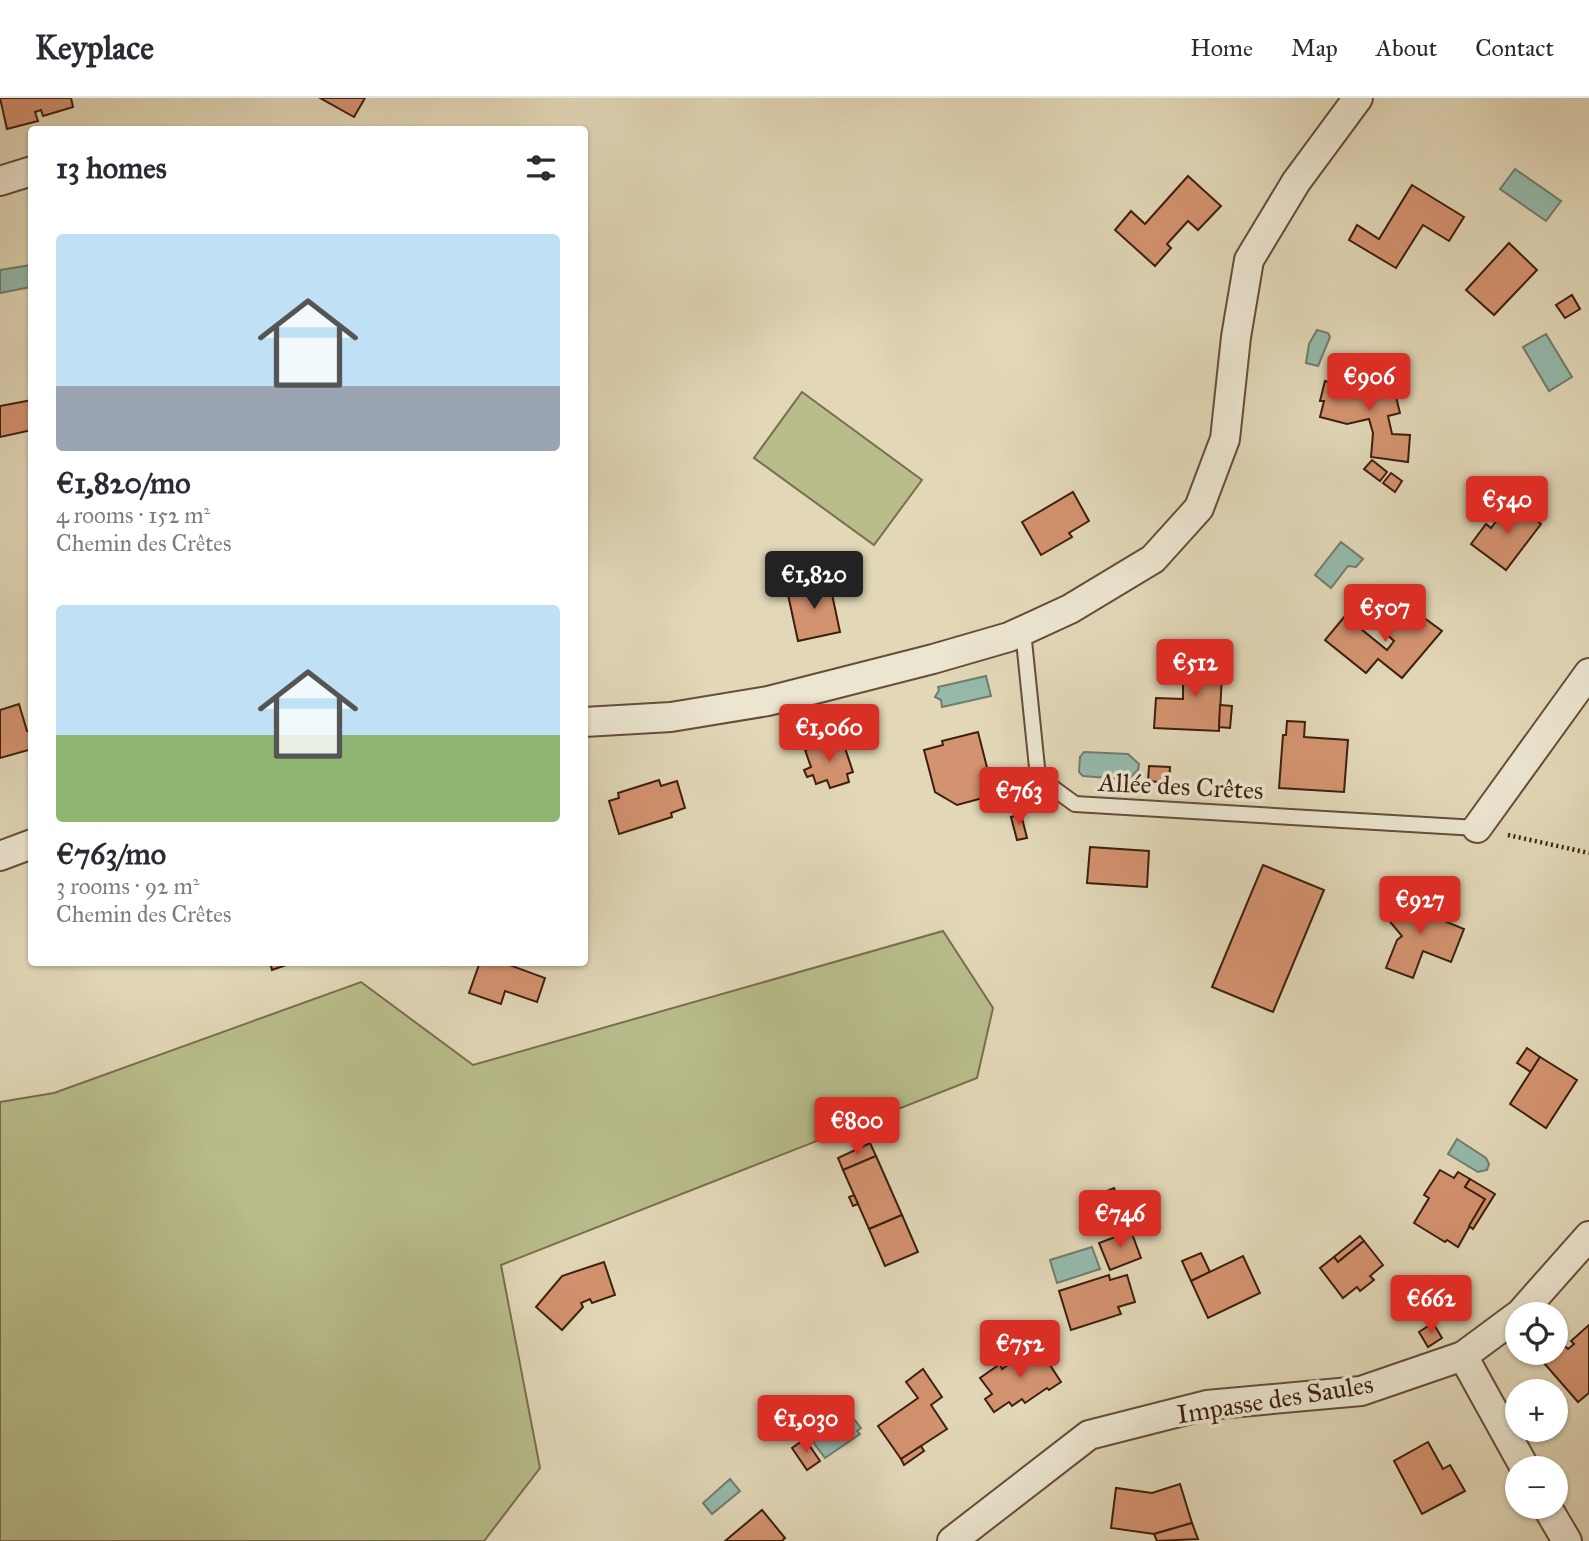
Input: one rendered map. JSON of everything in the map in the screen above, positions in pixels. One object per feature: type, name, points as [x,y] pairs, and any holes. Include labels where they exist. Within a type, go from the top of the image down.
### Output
[{"type":"street","points":[[588,722],[671,717],[768,701],[933,659],[1023,631],[1070,609],[1153,559],[1199,508],[1225,439],[1236,337],[1249,260],[1296,182],[1358,98]]},
{"type":"street","points":[[0,181],[28,172]]},
{"type":"street","points":[[1477,828],[1589,673]]},
{"type":"street","points":[[0,856],[28,846]]},
{"type":"street","name":"Impasse des Saules","points":[[1531,1302],[1589,1236]]},
{"type":"street","name":"Impasse des Saules","points":[[952,1541],[1089,1435],[1208,1405],[1361,1391],[1463,1356],[1505,1325]]},
{"type":"street","points":[[1463,1356],[1518,1456]]},
{"type":"street","points":[[1554,1519],[1567,1541]]},
{"type":"lane","name":"Allée des Crêtes","points":[[1023,631],[1038,777],[1075,804],[1477,828]]},
{"type":"path","points":[[1477,828],[1589,853]]},
{"type":"green space","points":[[802,392],[922,480],[874,545],[754,458]]},
{"type":"green space","points":[[943,931],[993,1008],[977,1078],[501,1265],[540,1468],[484,1541],[0,1541],[0,1102],[54,1093],[361,982],[473,1065]]},
{"type":"shaded area","points":[[1515,169],[1561,201],[1546,221],[1500,189]]},
{"type":"shaded area","points":[[28,265],[28,288],[0,293],[0,270]]},
{"type":"shaded area","points":[[1317,330],[1328,333],[1330,337],[1318,366],[1306,363],[1309,344]]},
{"type":"shaded area","points":[[1546,334],[1572,377],[1549,391],[1523,347]]},
{"type":"shaded area","points":[[1341,542],[1363,559],[1356,567],[1348,566],[1331,588],[1315,575]]},
{"type":"shaded area","points":[[986,676],[991,696],[942,707],[941,700],[935,697],[938,687]]},
{"type":"shaded area","points":[[1084,752],[1128,754],[1139,764],[1138,770],[1131,777],[1121,779],[1083,776],[1079,772],[1080,757]]},
{"type":"shaded area","points":[[1457,1139],[1486,1158],[1489,1164],[1487,1170],[1478,1172],[1448,1154]]},
{"type":"shaded area","points":[[1092,1247],[1100,1269],[1057,1283],[1050,1260]]},
{"type":"shaded area","points":[[848,1418],[850,1421],[854,1419],[861,1428],[857,1431],[860,1434],[825,1458],[813,1442]]},
{"type":"shaded area","points":[[730,1479],[740,1491],[712,1514],[703,1503]]},
{"type":"building","points":[[0,98],[71,98],[73,107],[43,116],[41,110],[35,112],[38,121],[7,129]]},
{"type":"building","points":[[320,98],[365,98],[354,117]]},
{"type":"building","points":[[1188,176],[1221,206],[1198,230],[1188,221],[1167,244],[1171,248],[1155,266],[1115,230],[1131,211],[1145,224]]},
{"type":"building","points":[[1412,185],[1464,217],[1449,241],[1423,225],[1396,268],[1349,240],[1357,225],[1379,239]]},
{"type":"building","points":[[1509,243],[1537,270],[1494,315],[1466,290]]},
{"type":"building","points":[[1572,295],[1580,309],[1565,318],[1556,305]]},
{"type":"building","points":[[1390,373],[1400,413],[1388,416],[1392,434],[1410,435],[1408,462],[1371,457],[1373,433],[1369,419],[1347,424],[1320,417],[1324,401],[1320,401],[1325,381],[1346,387],[1367,381],[1366,378]]},
{"type":"building","points":[[28,401],[28,431],[0,437],[0,406]]},
{"type":"building","points":[[1372,460],[1387,472],[1380,481],[1364,469]]},
{"type":"building","points":[[1391,473],[1402,481],[1395,492],[1383,483]]},
{"type":"building","points":[[1073,492],[1089,521],[1069,533],[1072,537],[1041,555],[1022,522]]},
{"type":"building","points":[[1511,501],[1541,524],[1506,570],[1471,544],[1486,524],[1491,528]]},
{"type":"building","points":[[801,561],[804,574],[779,581],[777,567]]},
{"type":"building","points":[[829,580],[840,632],[798,641],[787,590]]},
{"type":"building","points":[[1416,612],[1442,631],[1402,678],[1378,659],[1366,673],[1325,640],[1345,616],[1387,650],[1394,641],[1385,633],[1398,618],[1403,621],[1406,617],[1409,620]]},
{"type":"building","points":[[1192,656],[1223,657],[1219,731],[1154,728],[1156,698],[1183,699],[1183,683],[1190,684]]},
{"type":"building","points":[[19,704],[28,731],[28,750],[0,758],[0,710]]},
{"type":"building","points":[[1220,705],[1232,706],[1230,728],[1219,727]]},
{"type":"building","points":[[1287,721],[1305,722],[1304,737],[1348,740],[1344,792],[1279,788],[1283,735],[1286,735]]},
{"type":"building","points":[[978,732],[994,795],[957,805],[935,792],[924,750],[943,745],[942,741]]},
{"type":"building","points":[[842,739],[853,772],[847,774],[849,782],[830,788],[827,780],[816,784],[813,775],[807,777],[804,770],[811,767],[805,750]]},
{"type":"building","points":[[1149,766],[1170,767],[1169,783],[1148,781]]},
{"type":"building","points":[[659,780],[661,786],[677,781],[685,808],[671,813],[672,817],[619,834],[609,801],[619,798],[618,793]]},
{"type":"building","points":[[1021,814],[1027,838],[1017,840],[1011,817]]},
{"type":"building","points":[[1090,847],[1149,851],[1147,887],[1087,883]]},
{"type":"building","points":[[1263,865],[1324,890],[1273,1012],[1212,987]]},
{"type":"building","points":[[1411,891],[1432,916],[1464,929],[1451,962],[1423,951],[1413,978],[1386,968],[1397,940],[1402,936],[1387,918],[1396,910],[1393,906]]},
{"type":"building","points":[[1393,906],[1396,910],[1387,918],[1383,914]]},
{"type":"building","points":[[479,966],[512,966],[545,978],[537,1002],[505,991],[501,1004],[469,993]]},
{"type":"building","points":[[1527,1048],[1540,1057],[1531,1072],[1517,1063]]},
{"type":"building","points":[[1540,1057],[1577,1080],[1546,1128],[1510,1104]]},
{"type":"building","points":[[870,1143],[876,1156],[843,1170],[838,1158]]},
{"type":"building","points":[[876,1156],[902,1215],[869,1229],[843,1170]]},
{"type":"building","points":[[1440,1170],[1454,1178],[1458,1172],[1470,1179],[1465,1187],[1485,1199],[1458,1247],[1414,1223],[1429,1198],[1424,1195]]},
{"type":"building","points":[[1470,1179],[1495,1194],[1473,1229],[1469,1226],[1485,1199],[1465,1187]]},
{"type":"building","points":[[1114,1188],[1119,1201],[1102,1207],[1097,1195]]},
{"type":"building","points":[[854,1195],[858,1204],[853,1206],[849,1197]]},
{"type":"building","points":[[902,1215],[918,1252],[885,1266],[869,1229]]},
{"type":"building","points":[[1131,1231],[1141,1258],[1110,1270],[1099,1243]]},
{"type":"building","points":[[1360,1236],[1364,1241],[1338,1262],[1334,1257]]},
{"type":"building","points":[[1364,1241],[1383,1265],[1370,1276],[1374,1280],[1360,1291],[1357,1287],[1343,1298],[1320,1268],[1334,1257],[1338,1262]]},
{"type":"building","points":[[1201,1253],[1210,1272],[1191,1281],[1182,1261]]},
{"type":"building","points":[[1243,1256],[1260,1293],[1208,1318],[1191,1281]]},
{"type":"building","points":[[604,1262],[615,1295],[592,1303],[590,1299],[581,1303],[583,1307],[562,1330],[536,1307],[562,1276]]},
{"type":"building","points":[[1109,1275],[1110,1280],[1127,1275],[1135,1302],[1118,1307],[1121,1314],[1071,1330],[1059,1291]]},
{"type":"building","points":[[1433,1323],[1442,1338],[1428,1347],[1419,1332]]},
{"type":"building","points":[[1589,1325],[1589,1393],[1578,1402],[1568,1391],[1568,1379],[1558,1379],[1546,1365],[1568,1365],[1568,1349],[1574,1344],[1571,1341]]},
{"type":"building","points":[[1037,1345],[1061,1382],[1025,1403],[1022,1399],[1012,1406],[1009,1402],[994,1412],[985,1399],[992,1394],[980,1378],[1000,1364],[1002,1369]]},
{"type":"building","points":[[923,1369],[942,1397],[931,1405],[947,1429],[901,1459],[878,1426],[918,1398],[906,1382]]},
{"type":"building","points":[[805,1439],[820,1461],[807,1470],[792,1448]]},
{"type":"building","points":[[1428,1442],[1443,1469],[1450,1465],[1465,1491],[1422,1514],[1394,1461]]},
{"type":"building","points":[[921,1446],[924,1451],[904,1465],[901,1459]]},
{"type":"building","points":[[1180,1484],[1192,1523],[1154,1534],[1111,1528],[1116,1488],[1152,1493]]},
{"type":"building","points":[[762,1510],[785,1538],[782,1541],[725,1541]]},
{"type":"building","points":[[1192,1523],[1198,1539],[1157,1541],[1154,1534]]}]
